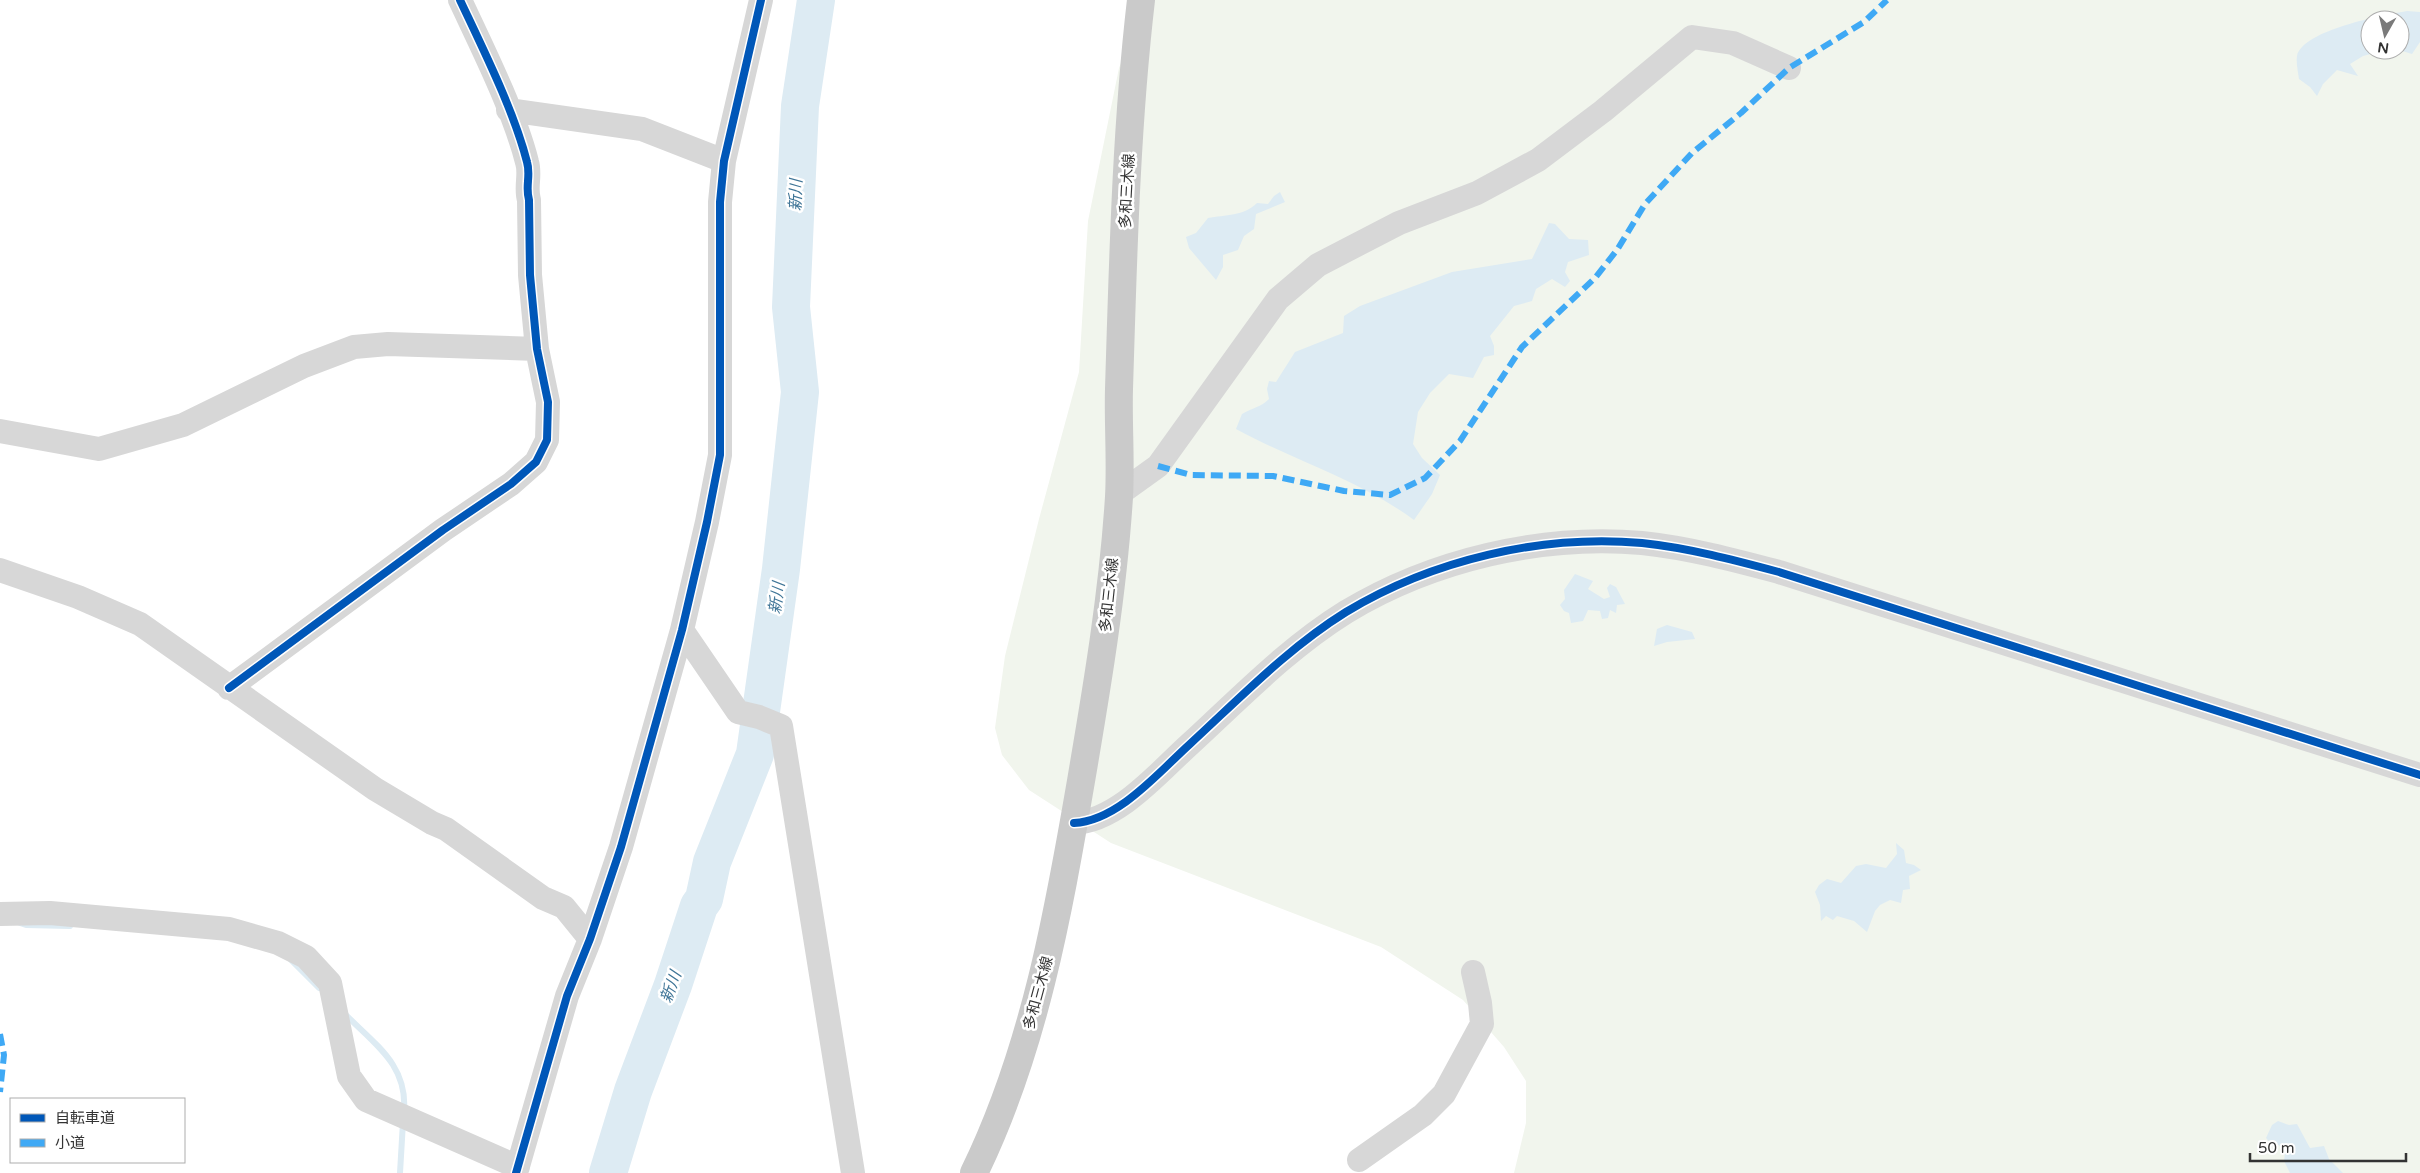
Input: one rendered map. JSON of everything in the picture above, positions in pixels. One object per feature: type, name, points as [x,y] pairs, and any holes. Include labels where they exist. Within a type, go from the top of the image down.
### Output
[{"type":"main road","name":"多和三木線","points":[[974,1173],[1010,1091],[1035,1008],[1055,929],[1106,630],[1119,494],[1118,407],[1122,292],[1129,139],[1141,0]]},
{"type":"street","points":[[230,688],[443,530],[511,484],[536,462],[547,440],[548,402],[538,350],[530,275],[529,200],[526,191],[528,164],[508,110],[460,0]]},
{"type":"street","points":[[0,914],[50,912],[229,929],[278,943],[306,957],[330,983],[349,1076],[366,1100],[517,1170],[568,996],[590,939],[620,847],[682,630],[720,455],[720,212],[724,161],[761,0]]},
{"type":"street","points":[[1119,494],[1158,466],[1278,299],[1318,265],[1399,223],[1477,193],[1538,160],[1602,111],[1692,37],[1733,43],[1789,68]]},
{"type":"street","points":[[508,110],[642,129],[724,161]]},
{"type":"street","points":[[0,431],[100,449],[183,425],[304,366],[354,347],[388,344],[538,350]]},
{"type":"street","points":[[1074,823],[1088,822],[1108,814],[1142,787],[1286,655],[1346,612],[1396,587],[1460,561],[1525,549],[1581,542],[1642,543],[1699,551],[1779,572],[2420,775]]},
{"type":"street","points":[[0,570],[78,597],[140,624],[375,789],[432,823],[446,829],[543,898],[564,907],[590,939]]},
{"type":"street","points":[[682,630],[738,712],[759,717],[781,726],[853,1173]]},
{"type":"street","points":[[1360,1163],[1423,1115],[1444,1094],[1482,1024],[1480,1003],[1473,972]]},
{"type":"shaded area","points":[[1146,0],[2420,0],[2420,1173],[1514,1173],[1526,1123],[1526,1081],[1504,1047],[1463,1000],[1381,947],[1111,843],[1029,790],[1002,755],[995,728],[1005,656],[1039,519],[1079,372],[1088,221],[1119,68]]},
{"type":"shaded area","points":[[2410,11],[2420,12],[2420,42],[2412,54],[2410,53]]},
{"type":"shaded area","points":[[2360,21],[2360,58],[2350,64],[2358,76],[2337,70],[2323,84],[2317,96],[2310,87],[2299,79],[2297,56],[2302,47],[2313,39],[2345,25]]},
{"type":"shaded area","points":[[1280,192],[1285,202],[1256,214],[1254,229],[1244,236],[1238,250],[1223,255],[1223,267],[1216,280],[1189,248],[1186,237],[1196,233],[1208,218],[1240,213],[1257,203],[1268,204]]},
{"type":"shaded area","points":[[1549,223],[1555,224],[1569,239],[1588,240],[1589,255],[1568,262],[1565,272],[1570,281],[1565,287],[1552,279],[1536,289],[1532,301],[1514,306],[1490,336],[1494,346],[1494,355],[1484,357],[1473,378],[1449,374],[1430,393],[1418,412],[1413,444],[1422,458],[1440,475],[1432,494],[1414,520],[1372,493],[1236,429],[1242,414],[1260,406],[1269,399],[1267,389],[1269,381],[1276,382],[1295,352],[1343,333],[1344,316],[1360,306],[1452,272],[1532,259]]},
{"type":"shaded area","points":[[1575,574],[1593,581],[1588,589],[1604,599],[1610,597],[1607,588],[1610,584],[1616,587],[1625,604],[1617,605],[1616,613],[1610,610],[1608,618],[1602,619],[1600,611],[1588,610],[1583,621],[1571,623],[1569,613],[1564,611],[1560,605],[1565,599],[1564,590]]},
{"type":"shaded area","points":[[1667,625],[1692,632],[1695,639],[1667,642],[1654,646],[1657,629]]},
{"type":"shaded area","points":[[1896,843],[1904,850],[1906,863],[1914,865],[1921,870],[1909,876],[1910,889],[1903,890],[1901,903],[1890,900],[1880,905],[1875,911],[1867,932],[1854,921],[1837,916],[1833,920],[1826,916],[1821,921],[1820,905],[1815,892],[1819,885],[1827,879],[1841,883],[1856,866],[1866,864],[1886,868],[1897,854]]},
{"type":"shaded area","points":[[2278,1121],[2289,1125],[2297,1124],[2310,1148],[2324,1146],[2329,1159],[2343,1173],[2290,1173],[2284,1161],[2285,1153],[2279,1145],[2273,1146],[2266,1138],[2272,1125]]},
{"type":"waterway","name":"新川","points":[[608,1173],[633,1091],[673,985],[699,906],[704,899],[712,862],[755,754],[781,569],[800,392],[791,307],[800,106],[816,0]]},
{"type":"waterway","points":[[20,923],[26,925],[70,926]]},
{"type":"waterway","points":[[291,960],[319,988]]},
{"type":"waterway","points":[[344,1013],[377,1045],[395,1068],[401,1081],[404,1095],[404,1112]]},
{"type":"waterway","points":[[400,1173],[403,1122]]},
{"type":"marked path","points":[[1158,466],[1191,475],[1273,476],[1344,491],[1390,495],[1425,478],[1460,441],[1522,347],[1595,278],[1617,250],[1645,204],[1692,153],[1741,113],[1789,68],[1864,22],[1887,0]]},
{"type":"marked path","points":[[0,1034],[4,1055],[0,1092]]},
{"type":"cycle path","points":[[229,688],[443,530],[511,484],[536,462],[547,440],[548,402],[537,349],[530,275],[528,167],[506,101],[460,0]]},
{"type":"cycle path","points":[[516,1173],[567,996],[590,939],[621,847],[682,630],[707,522],[720,455],[720,202],[724,161],[761,0]]},
{"type":"cycle path","points":[[1074,823],[1090,820],[1122,805],[1151,781],[1284,657],[1346,612],[1379,594],[1414,578],[1451,565],[1489,555],[1527,547],[1604,541],[1642,543],[1694,551],[1779,572],[2420,775]]}]
